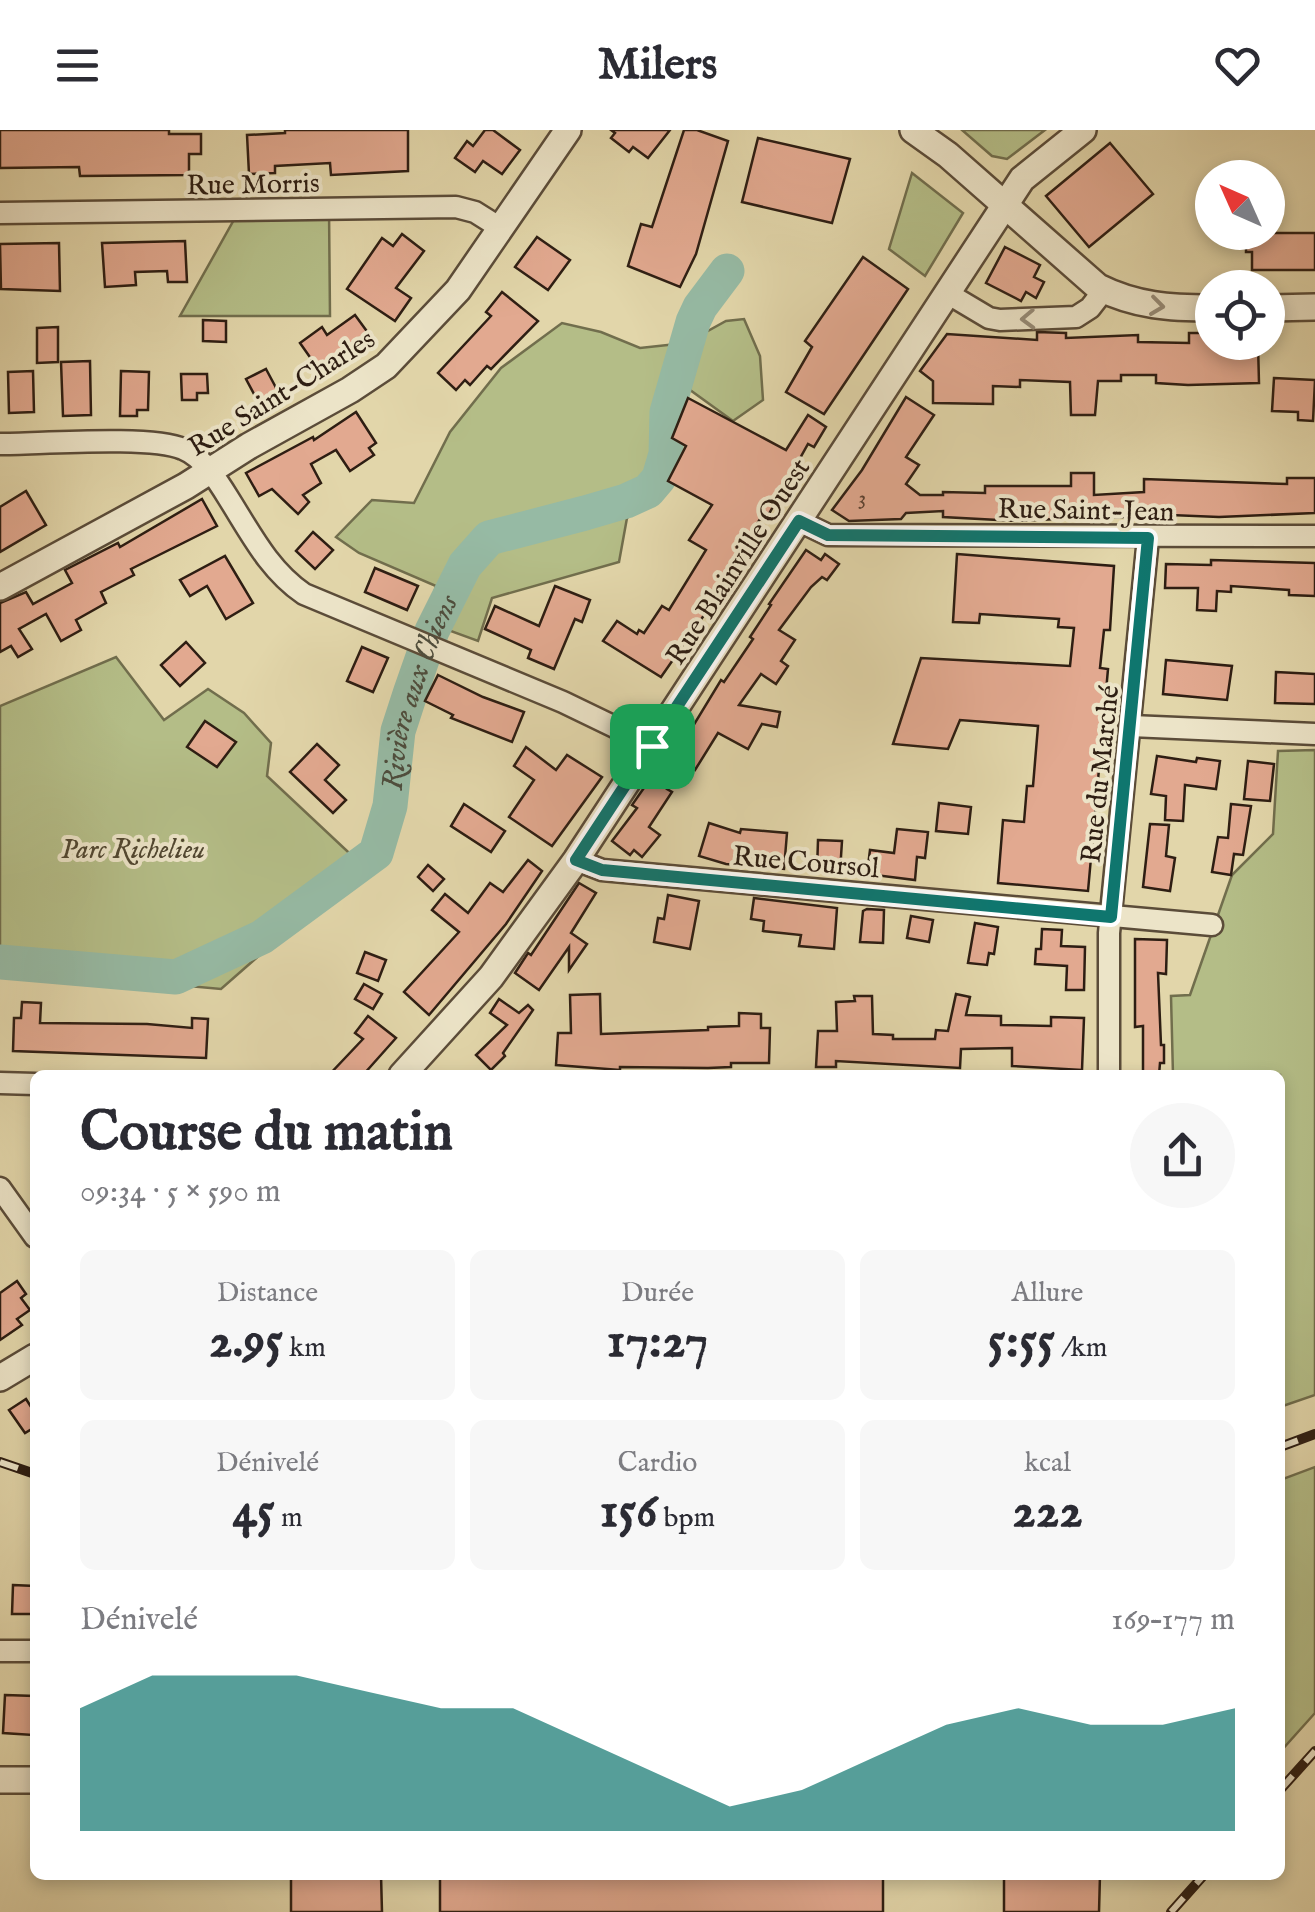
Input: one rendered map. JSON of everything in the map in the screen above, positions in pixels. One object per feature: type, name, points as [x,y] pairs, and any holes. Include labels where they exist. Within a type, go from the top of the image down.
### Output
[{"type":"street","name":"Rue Saint-Charles","points":[[0,587],[209,471],[386,366],[446,306],[568,130]]},
{"type":"street","points":[[913,130],[940,148],[1104,290],[1152,306],[1195,307]]},
{"type":"street","name":"Rue Blainville Ouest","points":[[410,1070],[492,977],[576,860],[1022,179],[1084,130]]},
{"type":"street","name":"Rue Morris","points":[[0,213],[456,208],[475,212],[502,229]]},
{"type":"street","points":[[947,292],[989,318],[1000,320],[1076,317],[1090,308],[1104,290]]},
{"type":"street","points":[[1285,308],[1315,308]]},
{"type":"street","points":[[0,444],[172,445],[189,452],[209,471],[260,550],[288,583],[333,608],[563,702],[652,746]]},
{"type":"street","name":"Rue Saint-Jean","points":[[799,521],[828,535],[1315,536]]},
{"type":"street","name":"Rue du Marché","points":[[1109,1070],[1111,917],[1148,538]]},
{"type":"street","points":[[1131,726],[1315,734]]},
{"type":"street","name":"Rue Coursol","points":[[576,860],[602,870],[1212,926]]},
{"type":"street","points":[[0,1083],[30,1084]]},
{"type":"street","points":[[2,1197],[30,1231]]},
{"type":"street","points":[[0,1378],[30,1360]]},
{"type":"street","points":[[0,1651],[30,1651]]},
{"type":"street","points":[[0,1780],[30,1780]]},
{"type":"green space","points":[[962,130],[1045,130],[1007,159],[992,156]]},
{"type":"green space","points":[[912,173],[963,213],[925,276],[889,249]]},
{"type":"green space","points":[[329,208],[330,316],[180,316],[240,209]]},
{"type":"green space","points":[[744,319],[760,356],[763,400],[733,421],[690,390],[655,430],[674,462],[659,491],[627,518],[619,562],[492,598],[478,641],[426,622],[436,586],[359,553],[336,537],[372,500],[414,503],[450,432],[501,368],[562,323],[601,332],[640,348],[686,343],[726,321]]},
{"type":"green space","name":"Parc Richelieu","points":[[116,657],[164,720],[208,689],[244,713],[271,743],[267,776],[362,865],[221,989],[0,969],[0,706]]},
{"type":"green space","points":[[1315,750],[1315,1395],[1285,1405],[1285,1070],[1173,1070],[1171,996],[1190,995],[1232,875],[1273,834],[1278,751]]},
{"type":"green space","points":[[1315,1467],[1315,1713],[1285,1746],[1285,1478]]},
{"type":"building","points":[[0,130],[169,130],[169,134],[201,134],[201,154],[189,154],[189,175],[80,176],[79,167],[0,168]]},
{"type":"building","points":[[285,130],[408,130],[408,171],[331,175],[330,163],[275,166],[275,173],[249,174],[247,135]]},
{"type":"building","points":[[485,130],[493,130],[520,150],[502,174],[483,161],[475,172],[455,158],[467,141],[473,146]]},
{"type":"building","points":[[611,130],[670,130],[648,158],[633,147],[629,152],[611,138],[615,133]]},
{"type":"building","points":[[684,130],[697,130],[728,141],[696,254],[680,287],[628,266],[641,224],[652,227]]},
{"type":"building","points":[[758,138],[850,159],[832,223],[742,202]]},
{"type":"building","points":[[1110,143],[1153,194],[1089,247],[1046,196]]},
{"type":"building","points":[[1285,233],[1315,233],[1315,270],[1252,270],[1252,252],[1246,252],[1285,250]]},
{"type":"building","points":[[402,234],[424,251],[396,288],[411,298],[395,321],[347,289],[382,238],[393,246]]},
{"type":"building","points":[[537,237],[570,260],[548,290],[515,267]]},
{"type":"building","points":[[185,241],[187,282],[168,282],[167,271],[135,272],[136,285],[105,287],[102,243]]},
{"type":"building","points":[[59,243],[60,291],[1,289],[0,244]]},
{"type":"building","points":[[1005,247],[1040,265],[1034,277],[1044,282],[1036,298],[1026,292],[1021,301],[986,283]]},
{"type":"building","points":[[863,257],[908,289],[824,414],[786,392],[812,347],[805,341]]},
{"type":"building","points":[[502,292],[538,321],[491,369],[487,366],[470,385],[465,380],[456,390],[438,373],[491,316],[486,312]]},
{"type":"building","points":[[355,315],[374,341],[354,355],[350,349],[319,370],[300,343],[322,327],[327,335]]},
{"type":"building","points":[[203,320],[226,321],[226,342],[203,341]]},
{"type":"building","points":[[58,327],[58,362],[37,363],[37,328]]},
{"type":"building","points":[[1037,332],[1066,333],[1066,338],[1138,335],[1138,342],[1189,343],[1189,333],[1195,333],[1195,360],[1258,360],[1259,383],[1188,385],[1156,383],[1156,375],[1121,375],[1121,381],[1098,381],[1095,415],[1071,415],[1070,382],[1020,380],[1020,387],[993,386],[993,404],[933,403],[933,381],[920,371],[947,334],[1037,340]]},
{"type":"building","points":[[90,361],[91,415],[63,416],[61,362]]},
{"type":"building","points":[[266,369],[282,399],[262,409],[246,379]]},
{"type":"building","points":[[33,371],[34,412],[9,413],[8,372]]},
{"type":"building","points":[[121,371],[149,372],[148,410],[137,410],[137,416],[120,416]]},
{"type":"building","points":[[181,374],[207,374],[208,393],[197,393],[197,400],[182,400]]},
{"type":"building","points":[[1274,378],[1315,380],[1313,421],[1298,420],[1298,412],[1272,411]]},
{"type":"building","points":[[906,397],[934,415],[906,457],[919,465],[906,484],[920,495],[985,493],[985,486],[1071,486],[1071,473],[1094,473],[1094,495],[1144,492],[1144,479],[1287,484],[1287,478],[1315,478],[1315,513],[1171,515],[1171,520],[1145,520],[1145,516],[1105,518],[1105,512],[1056,513],[1056,519],[1017,521],[943,517],[943,511],[906,513],[901,519],[849,521],[832,510],[862,470]]},
{"type":"building","points":[[688,398],[786,450],[808,415],[826,427],[814,447],[808,444],[765,521],[760,519],[719,584],[722,586],[709,608],[661,677],[603,641],[617,621],[637,634],[639,630],[644,633],[662,606],[669,610],[706,550],[689,540],[712,505],[668,481],[686,446],[672,438]]},
{"type":"building","points":[[356,412],[376,443],[369,448],[374,455],[350,471],[336,450],[311,464],[321,483],[303,495],[309,502],[298,514],[272,489],[259,496],[246,473],[313,437],[314,440]]},
{"type":"building","points":[[26,491],[46,525],[0,552],[0,507]]},
{"type":"building","points":[[202,499],[217,526],[131,569],[134,575],[101,592],[106,603],[76,620],[81,630],[61,641],[46,614],[19,629],[32,649],[18,657],[11,646],[0,652],[0,603],[26,592],[33,604],[72,583],[65,570],[118,543],[120,547]]},
{"type":"building","points":[[313,532],[333,550],[315,569],[296,551]]},
{"type":"building","points":[[806,550],[821,560],[825,554],[839,564],[827,580],[822,577],[811,587],[779,630],[795,640],[781,661],[788,666],[776,684],[761,674],[739,705],[780,712],[777,727],[762,724],[748,749],[718,733],[695,770],[683,762],[667,789],[672,792],[649,827],[660,835],[642,857],[634,850],[630,855],[612,841],[637,808],[632,805],[676,742],[681,746],[721,680],[724,682],[753,639],[750,637],[769,604]]},
{"type":"building","points":[[957,554],[1114,566],[1110,630],[1104,630],[1100,668],[1108,669],[1088,891],[998,883],[1003,820],[1024,822],[1027,786],[1033,786],[1038,726],[960,720],[948,749],[893,744],[921,658],[1070,666],[1074,628],[1058,627],[1059,619],[980,614],[979,623],[953,622]]},
{"type":"building","points":[[225,556],[253,603],[226,619],[207,586],[190,596],[180,580]]},
{"type":"building","points":[[1211,560],[1315,563],[1315,596],[1231,586],[1231,592],[1217,591],[1216,611],[1197,610],[1198,588],[1165,588],[1166,564],[1211,565]]},
{"type":"building","points":[[375,568],[418,586],[407,610],[365,592]]},
{"type":"building","points":[[555,586],[590,600],[582,622],[575,619],[554,669],[528,658],[531,650],[485,629],[495,606],[539,626]]},
{"type":"building","points":[[186,642],[205,663],[180,686],[161,665]]},
{"type":"building","points":[[362,647],[388,658],[373,692],[347,681]]},
{"type":"building","points":[[1166,660],[1232,666],[1227,700],[1163,694]]},
{"type":"building","points":[[1276,672],[1315,674],[1315,704],[1275,703]]},
{"type":"building","points":[[438,675],[524,712],[512,742],[451,718],[453,715],[425,701]]},
{"type":"building","points":[[205,721],[236,742],[217,767],[187,747]]},
{"type":"building","points":[[317,744],[339,765],[325,780],[346,800],[333,813],[290,772]]},
{"type":"building","points":[[526,747],[556,770],[567,755],[602,777],[552,846],[509,817],[534,780],[514,766]]},
{"type":"building","points":[[1157,756],[1220,761],[1216,789],[1185,785],[1183,821],[1165,820],[1166,796],[1151,794]]},
{"type":"building","points":[[1248,761],[1274,764],[1270,801],[1244,799]]},
{"type":"building","points":[[939,803],[971,807],[968,834],[936,831]]},
{"type":"building","points":[[464,804],[505,831],[491,852],[451,826]]},
{"type":"building","points":[[1231,804],[1251,806],[1243,855],[1234,854],[1231,875],[1212,872],[1218,837],[1228,838]]},
{"type":"building","points":[[709,823],[740,833],[741,829],[787,833],[784,869],[726,864],[699,856]]},
{"type":"building","points":[[1150,824],[1169,825],[1166,856],[1175,858],[1170,891],[1143,887]]},
{"type":"building","points":[[897,829],[928,832],[925,858],[917,857],[915,880],[867,874],[870,850],[894,853]]},
{"type":"building","points":[[818,840],[842,841],[840,872],[817,871]]},
{"type":"building","points":[[528,860],[542,871],[506,924],[429,1015],[404,992],[459,932],[432,910],[445,894],[468,913],[490,883],[503,892]]},
{"type":"building","points":[[428,865],[444,879],[433,891],[418,877]]},
{"type":"building","points":[[579,883],[596,893],[571,933],[587,944],[569,970],[569,947],[539,990],[515,973]]},
{"type":"building","points":[[668,895],[699,901],[690,949],[654,942],[658,918],[664,919]]},
{"type":"building","points":[[754,898],[837,908],[834,949],[799,946],[801,935],[763,931],[764,921],[751,919]]},
{"type":"building","points":[[884,910],[883,943],[860,942],[863,911]]},
{"type":"building","points":[[911,916],[933,920],[929,942],[907,938]]},
{"type":"building","points":[[975,923],[998,927],[994,954],[989,953],[987,965],[968,963]]},
{"type":"building","points":[[1042,929],[1062,930],[1061,946],[1085,947],[1084,990],[1066,990],[1067,966],[1035,964]]},
{"type":"building","points":[[1135,939],[1167,940],[1166,974],[1158,973],[1164,1045],[1164,1063],[1160,1063],[1159,1070],[1143,1070],[1143,1026],[1135,1027]]},
{"type":"building","points":[[365,952],[386,960],[378,981],[357,973]]},
{"type":"building","points":[[364,984],[382,994],[373,1009],[355,999]]},
{"type":"building","points":[[600,994],[601,1034],[708,1030],[739,1026],[739,1013],[761,1014],[761,1028],[770,1028],[769,1063],[620,1070],[556,1065],[558,1033],[571,1033],[570,995]]},
{"type":"building","points":[[956,994],[970,997],[966,1015],[1001,1016],[1001,1025],[1051,1026],[1051,1017],[1084,1018],[1082,1070],[1012,1066],[1012,1048],[961,1049],[960,1068],[836,1061],[836,1067],[816,1067],[818,1031],[837,1031],[836,1002],[872,996],[873,1034],[893,1035],[893,1039],[935,1039],[936,1030],[948,1031]]},
{"type":"building","points":[[499,999],[519,1013],[528,1005],[533,1010],[503,1053],[505,1056],[491,1070],[476,1055],[507,1025],[490,1013]]},
{"type":"building","points":[[22,1002],[41,1003],[40,1023],[192,1028],[192,1018],[208,1019],[206,1058],[13,1051],[14,1018],[21,1018]]},
{"type":"building","points":[[368,1016],[396,1038],[367,1070],[334,1070],[363,1039],[355,1033]]},
{"type":"building","points":[[17,1281],[26,1294],[21,1298],[30,1310],[17,1319],[22,1325],[0,1340],[0,1293]]},
{"type":"building","points":[[26,1399],[30,1405],[30,1430],[25,1433],[9,1410]]},
{"type":"building","points":[[13,1585],[30,1586],[30,1614],[12,1614]]},
{"type":"building","points":[[5,1695],[30,1696],[30,1735],[3,1733]]},
{"type":"building","points":[[291,1880],[381,1880],[382,1912],[291,1912]]},
{"type":"building","points":[[440,1880],[883,1880],[883,1912],[440,1912]]},
{"type":"building","points":[[1004,1880],[1100,1880],[1099,1912],[1004,1912]]},
{"type":"waterway","name":"Rivière aux Chiens","points":[[0,962],[176,977],[262,937],[376,853],[390,806],[398,731],[432,631],[465,565],[489,538],[626,501],[648,491],[659,478],[666,454],[667,412],[693,322],[727,271]]},
{"type":"railway","points":[[1285,1445],[1315,1434]]},
{"type":"railway","points":[[0,1462],[30,1472]]},
{"type":"railway","points":[[1285,1784],[1315,1751]]},
{"type":"railway","points":[[1171,1912],[1200,1880]]},
{"type":"route","points":[[799,521],[828,535],[1148,538],[1111,917],[602,870],[580,863],[576,860],[652,746],[799,521]]}]
